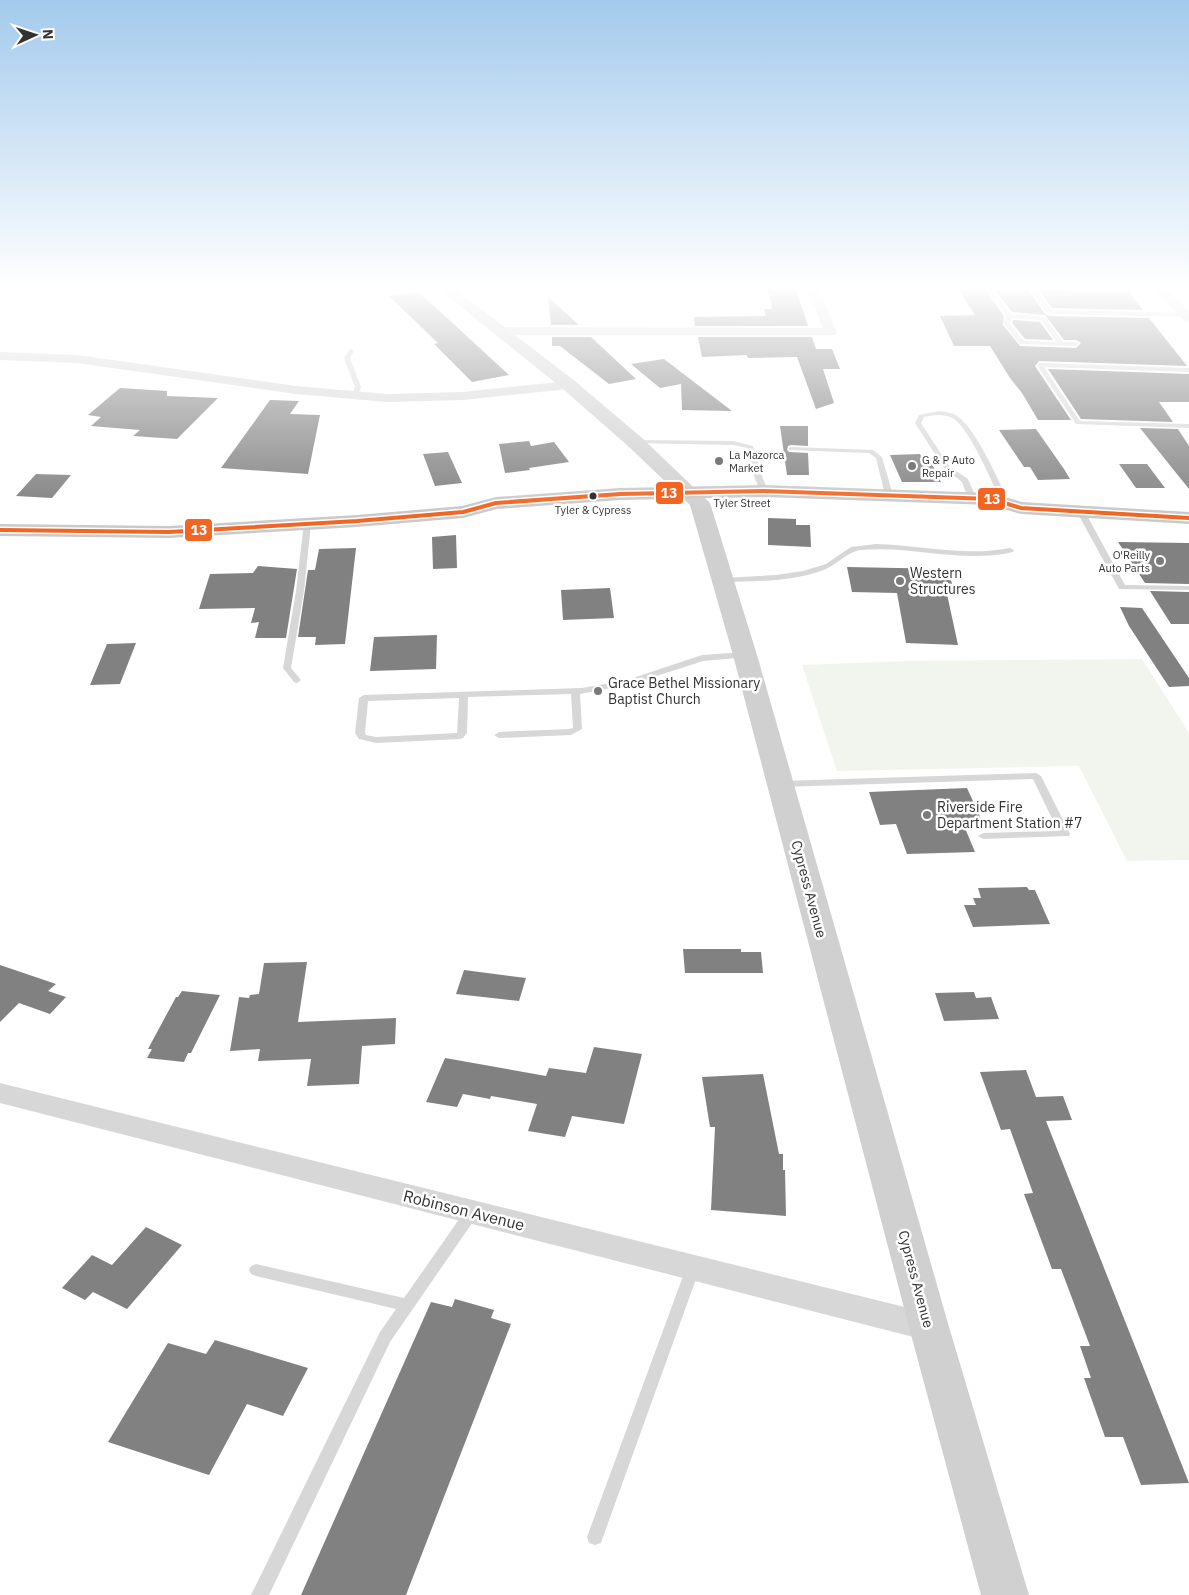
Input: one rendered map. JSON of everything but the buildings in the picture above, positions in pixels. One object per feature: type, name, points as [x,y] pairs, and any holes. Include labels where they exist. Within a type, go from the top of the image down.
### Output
[{"type":"main road","name":"Tyler Street","points":[[0,530],[169,532],[463,512],[499,516],[630,506],[694,497],[764,491],[991,499],[1013,506],[1189,518]]},
{"type":"main road","name":"Tyler Street","points":[[694,497],[995,513],[1013,506]]},
{"type":"street","points":[[108,363],[296,390],[387,398],[463,396],[569,385]]},
{"type":"street","points":[[541,363],[635,442],[694,497]]},
{"type":"street","name":"Cypress Avenue","points":[[694,497],[723,580],[745,655],[929,1327],[1005,1595]]},
{"type":"street","name":"Robinson Avenue","points":[[0,1093],[929,1327]]},
{"type":"lane","points":[[349,363],[358,387],[355,395]]},
{"type":"lane","points":[[1189,370],[1040,365],[1078,423],[1189,426]]},
{"type":"lane","points":[[972,498],[965,481],[946,466],[930,444],[918,423],[921,416],[947,414],[958,419],[967,430],[999,489],[1013,506]]},
{"type":"lane","points":[[635,442],[724,442],[747,445],[751,447],[758,476],[764,491]]},
{"type":"lane","points":[[791,448],[871,451],[879,457],[889,495]]},
{"type":"lane","points":[[1081,512],[1122,587],[1189,588]]},
{"type":"lane","points":[[297,680],[287,668],[300,591],[307,524]]},
{"type":"lane","points":[[723,580],[774,578],[806,573],[829,566],[855,548],[891,546],[993,556],[1010,550]]},
{"type":"lane","points":[[464,695],[462,732],[460,736],[386,740],[362,737],[360,733],[364,698],[575,691],[629,682],[702,658],[745,655]]},
{"type":"lane","points":[[499,735],[571,732],[577,729],[575,691]]},
{"type":"lane","points":[[780,784],[1036,776],[1065,834],[983,836]]},
{"type":"lane","points":[[260,1595],[385,1336],[472,1212]]},
{"type":"lane","points":[[595,1537],[693,1268]]},
{"type":"lane","points":[[256,1270],[407,1305]]},
{"type":"shaded area","points":[[1142,659],[1189,733],[1189,860],[1127,861],[1079,766],[837,771],[802,665],[907,661]]},
{"type":"transit line","name":"13","points":[[0,530],[169,532],[357,521],[463,512],[496,503],[620,494],[764,491],[991,499],[1021,508],[1189,518]]},
{"type":"place","name":"La Mazorca Market","points":[[719,461]]},
{"type":"place","name":"G & P Auto Repair","points":[[912,466]]},
{"type":"place","name":"Tyler & Cypress","points":[[593,496]]},
{"type":"place","name":"O'Reilly Auto Parts","points":[[1160,561]]},
{"type":"place","name":"Western Structures","points":[[900,581]]},
{"type":"place","name":"Grace Bethel Missionary Baptist Church","points":[[598,691]]},
{"type":"place","name":"Riverside Fire Department Station #7","points":[[927,815]]}]
